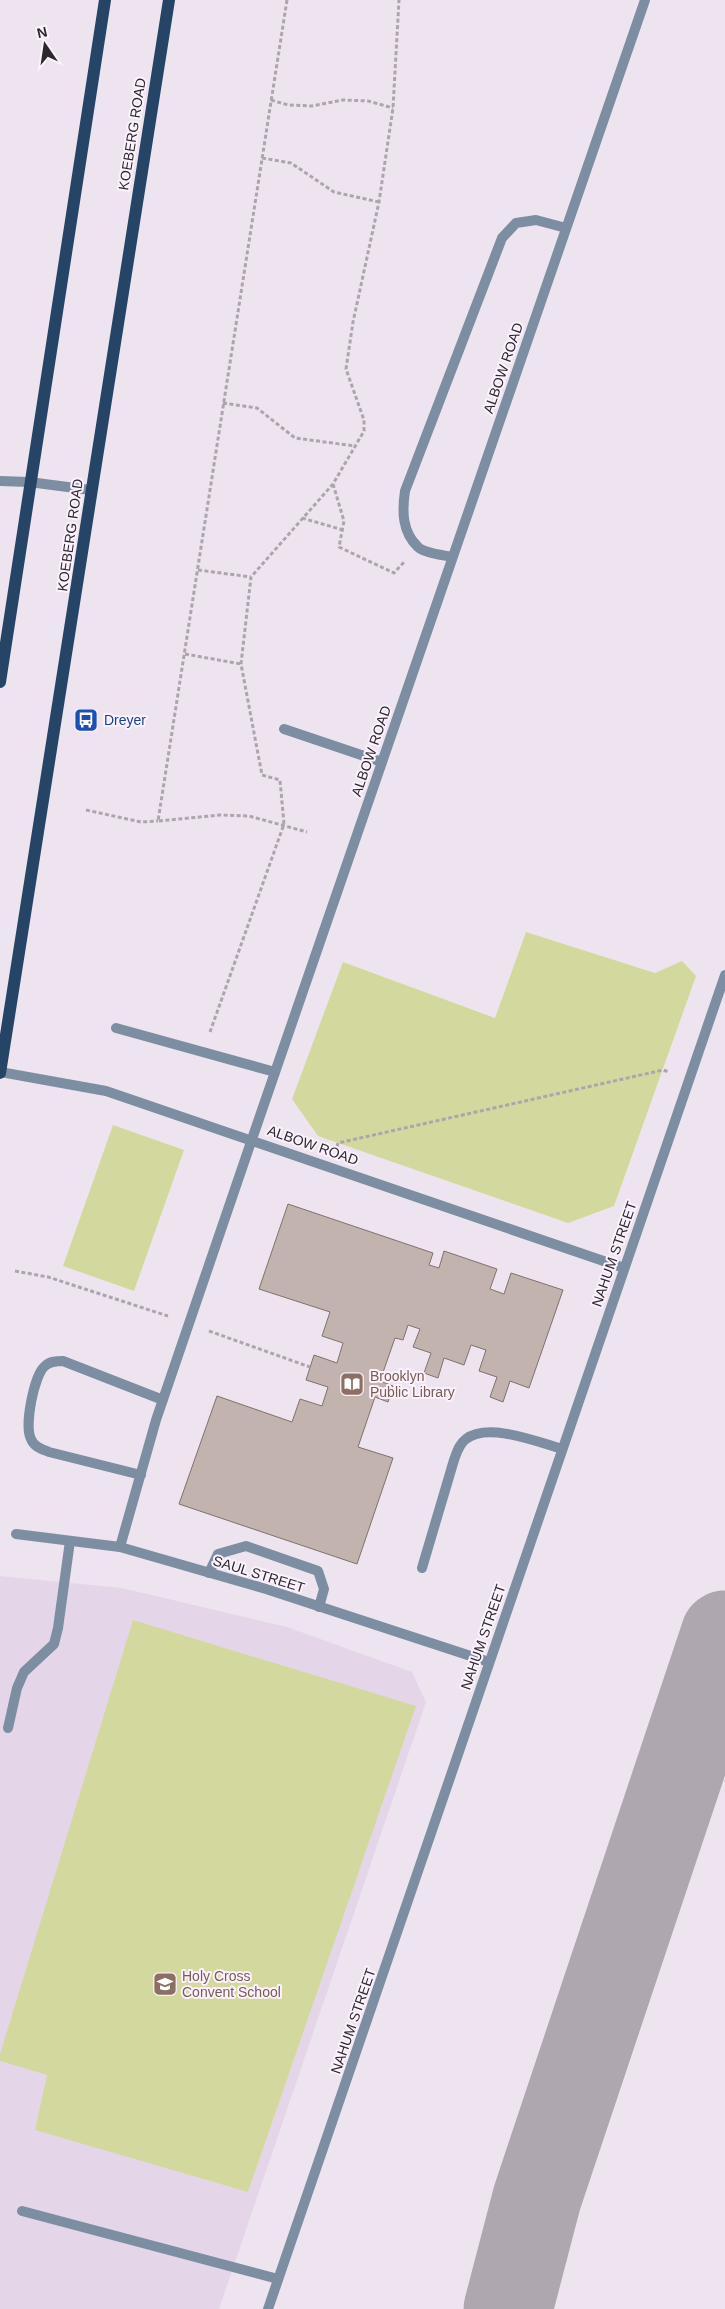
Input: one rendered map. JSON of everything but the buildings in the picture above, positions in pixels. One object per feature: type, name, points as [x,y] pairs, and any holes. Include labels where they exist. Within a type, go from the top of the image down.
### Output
[{"type":"main road","points":[[0,682],[29,482],[105,0]]},
{"type":"main road","name":"KOEBERG ROAD","points":[[0,1073],[169,0]]},
{"type":"street","name":"ALBOW ROAD","points":[[624,1268],[252,1139],[645,0]]},
{"type":"street","points":[[452,557],[418,548],[407,531],[402,512],[404,492],[502,238],[516,224],[536,220],[566,228]]},
{"type":"street","points":[[0,481],[29,482],[91,490]]},
{"type":"street","points":[[284,729],[382,762]]},
{"type":"street","name":"NAHUM STREET","points":[[268,2309],[725,975]]},
{"type":"street","points":[[116,1028],[276,1072]]},
{"type":"street","points":[[0,1073],[106,1091],[252,1139],[163,1400],[120,1547]]},
{"type":"street","points":[[141,1474],[49,1452],[37,1447],[31,1440],[28,1429],[29,1412],[39,1374],[45,1366],[54,1361],[63,1361],[163,1400]]},
{"type":"street","points":[[422,1568],[454,1460],[460,1445],[467,1439],[479,1433],[492,1433],[519,1437],[562,1449]]},
{"type":"street","name":"SAUL STREET","points":[[16,1534],[120,1547],[319,1606],[489,1662]]},
{"type":"street","points":[[8,1728],[17,1688],[24,1672],[54,1644],[70,1541]]},
{"type":"street","points":[[209,1573],[218,1554],[246,1546],[318,1571],[324,1589],[319,1606]]},
{"type":"street","points":[[22,2211],[278,2279]]},
{"type":"path","points":[[158,821],[287,0]]},
{"type":"path","points":[[216,1016],[284,824],[280,780],[262,775],[241,664],[251,577],[333,484],[364,431],[364,420],[346,369],[353,322],[379,202],[394,108],[399,0]]},
{"type":"path","points":[[271,100],[288,105],[312,106],[343,100],[368,101],[394,108]]},
{"type":"path","points":[[262,158],[291,163],[334,192],[379,202]]},
{"type":"path","points":[[223,403],[257,408],[295,438],[355,446]]},
{"type":"path","points":[[333,484],[344,521],[339,546],[394,573]]},
{"type":"path","points":[[302,518],[343,530]]},
{"type":"path","points":[[198,570],[251,577]]},
{"type":"path","points":[[185,654],[241,664]]},
{"type":"path","points":[[86,810],[140,822],[239,816],[284,824],[307,832]]},
{"type":"path","points":[[336,1149],[338,1143],[663,1070]]},
{"type":"path","points":[[15,1271],[48,1277],[190,1324],[310,1367]]},
{"type":"shaded area","name":"Holy Cross Convent School","points":[[0,1576],[122,1588],[287,1627],[412,1672],[426,1702],[219,2309],[0,2309]]},
{"type":"green space","points":[[526,932],[655,973],[682,961],[696,976],[614,1206],[568,1223],[318,1136],[292,1099],[343,962],[495,1018]]},
{"type":"green space","points":[[113,1125],[184,1150],[134,1291],[63,1266]]},
{"type":"green space","name":"Holy Cross Convent School","points":[[133,1620],[416,1706],[248,2192],[35,2130],[47,2075],[0,2061],[0,2054]]},
{"type":"taxiway","points":[[508,2309],[537,2198],[725,1635]]},
{"type":"place","name":"Dreyer","points":[[86,720]]},
{"type":"place","name":"Brooklyn Public Library","points":[[352,1384]]},
{"type":"place","name":"Holy Cross Convent School","points":[[165,1984]]}]
